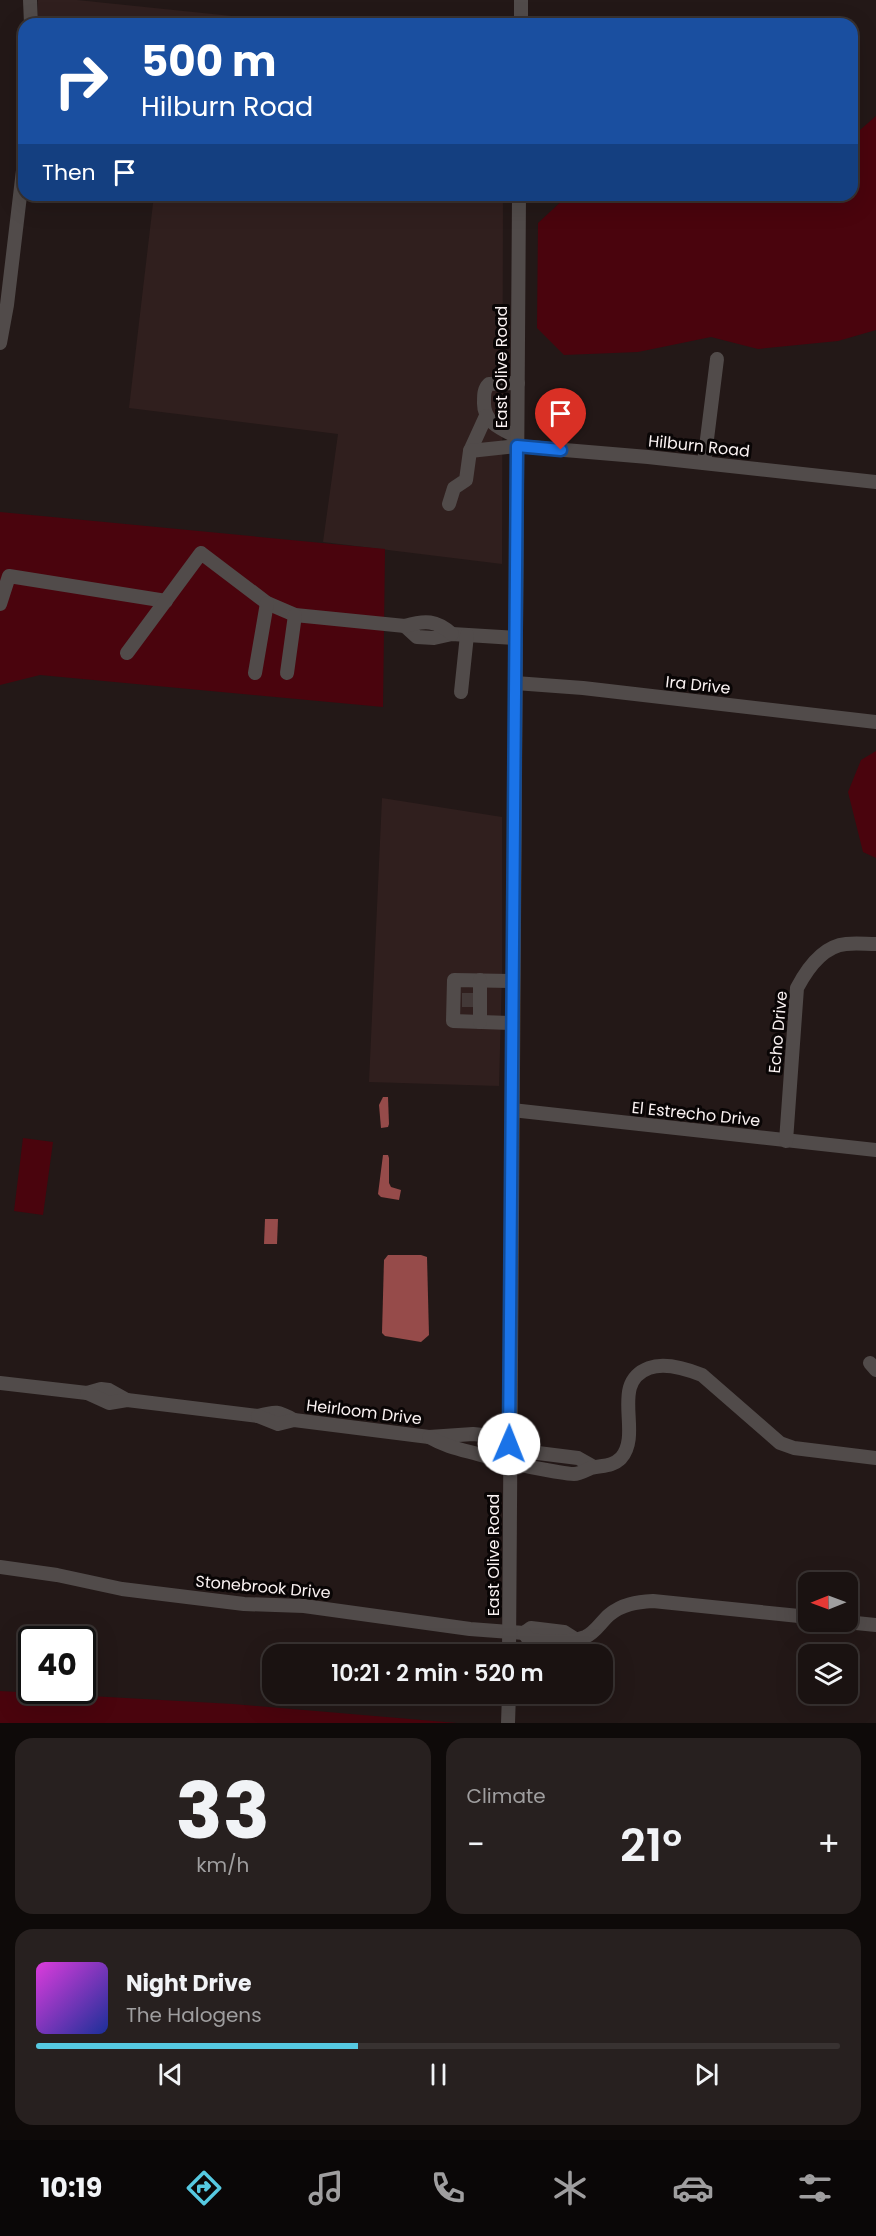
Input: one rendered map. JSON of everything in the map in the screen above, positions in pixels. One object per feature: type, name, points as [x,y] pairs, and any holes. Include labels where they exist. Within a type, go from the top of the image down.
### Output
[{"type":"street","points":[[30,0],[31,18]]},
{"type":"street","points":[[521,0],[521,18]]},
{"type":"street","points":[[0,344],[3,304],[18,201]]},
{"type":"street","name":"East Olive Road","points":[[509,1644],[519,201]]},
{"type":"street","points":[[704,463],[717,359]]},
{"type":"street","points":[[517,441],[486,416],[484,395],[489,384],[518,383]]},
{"type":"street","points":[[449,504],[454,488],[466,480],[470,451],[486,416]]},
{"type":"street","points":[[470,451],[517,441]]},
{"type":"street","name":"Hilburn Road","points":[[517,441],[876,483]]},
{"type":"street","points":[[127,653],[201,553],[267,603],[295,615],[405,626],[417,637],[434,638],[453,634],[516,638]]},
{"type":"street","points":[[0,604],[9,576],[166,601]]},
{"type":"street","points":[[255,673],[267,603]]},
{"type":"street","points":[[287,673],[295,615]]},
{"type":"street","points":[[461,692],[467,635]]},
{"type":"street","name":"Ira Drive","points":[[515,683],[876,722]]},
{"type":"street","name":"Echo Drive","points":[[786,1141],[797,988],[805,973],[829,951],[844,944],[876,944]]},
{"type":"street","points":[[480,1022],[454,980],[513,981]]},
{"type":"street","points":[[480,980],[453,1021],[513,1023]]},
{"type":"street","name":"El Estrecho Drive","points":[[512,1110],[876,1150]]},
{"type":"street","name":"Heirloom Drive","points":[[429,1437],[453,1449],[509,1464],[576,1474],[594,1467],[613,1464],[625,1451],[628,1443],[629,1389],[641,1372],[660,1366],[688,1370],[702,1375],[780,1443],[794,1448],[876,1454]]},
{"type":"street","name":"Heirloom Drive","points":[[0,1383],[87,1393],[101,1389],[109,1390],[127,1400],[258,1416],[280,1412],[294,1420],[429,1437],[473,1434],[492,1436],[530,1452],[578,1458],[594,1467]]},
{"type":"street","name":"Stonebrook Drive","points":[[0,1567],[122,1588],[210,1600],[244,1604],[304,1606],[470,1629],[524,1633],[531,1628],[564,1632],[575,1639],[585,1637],[610,1614],[630,1603],[653,1600],[798,1614]]},
{"type":"street","points":[[858,1623],[876,1625]]},
{"type":"street","points":[[508,1723],[509,1704]]},
{"type":"shaded area","points":[[38,0],[77,0],[252,18],[38,18]]},
{"type":"shaded area","points":[[876,116],[876,330],[838,341],[758,349],[711,337],[638,352],[564,355],[537,328],[538,223],[562,201],[858,201],[858,132]]},
{"type":"shaded area","points":[[153,201],[503,201],[502,564],[323,542],[338,434],[129,408]]},
{"type":"shaded area","points":[[0,512],[385,549],[383,707],[40,675],[0,685]]},
{"type":"shaded area","points":[[876,751],[876,858],[863,852],[848,792],[861,760]]},
{"type":"shaded area","points":[[382,798],[502,817],[499,1086],[369,1082]]},
{"type":"shaded area","points":[[383,1097],[388,1097],[389,1124],[388,1127],[381,1128],[379,1105]]},
{"type":"shaded area","points":[[23,1138],[53,1142],[43,1215],[14,1211]]},
{"type":"shaded area","points":[[383,1155],[388,1155],[389,1158],[391,1187],[401,1190],[399,1200],[381,1197],[378,1194]]},
{"type":"shaded area","points":[[265,1219],[278,1219],[277,1244],[264,1244]]},
{"type":"shaded area","points":[[388,1255],[427,1257],[429,1335],[421,1342],[385,1336],[382,1333],[384,1260]]},
{"type":"shaded area","points":[[0,1691],[18,1692],[18,1704],[96,1704],[96,1696],[233,1704],[457,1723],[0,1723]]},
{"type":"tunnel","points":[[462,1000],[473,1000]]},
{"type":"route","points":[[509,1444],[517,446],[561,450]]}]
